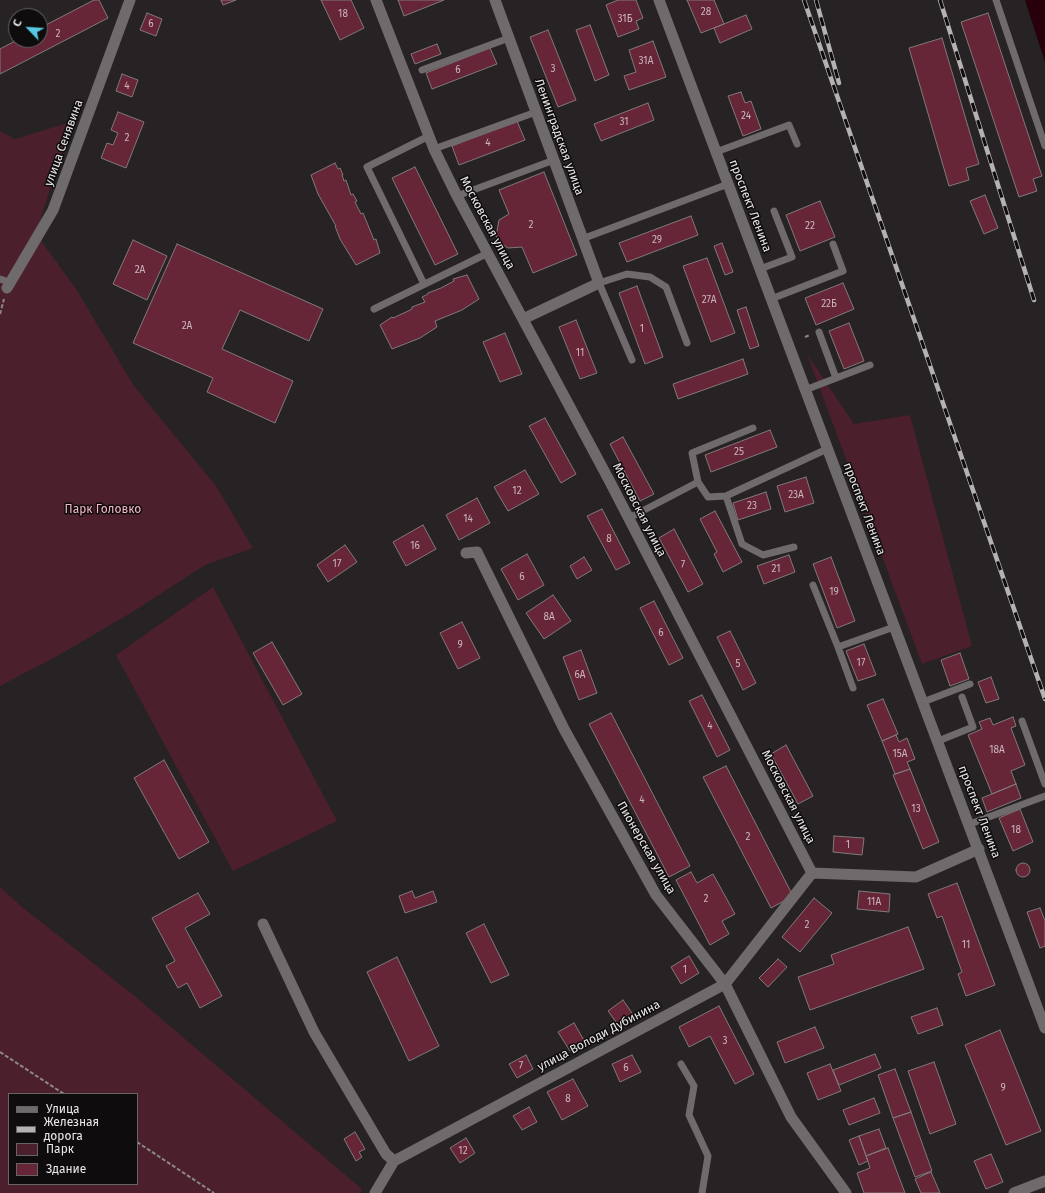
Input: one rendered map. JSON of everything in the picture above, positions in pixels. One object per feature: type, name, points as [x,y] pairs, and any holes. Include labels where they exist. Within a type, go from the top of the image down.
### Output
[{"type":"street","name":"улица Сенявина","points":[[5,283],[53,210],[130,0]]},
{"type":"street","name":"Ленинградская улица","points":[[495,0],[599,284]]},
{"type":"street","name":"проспект Ленина","points":[[659,0],[894,627],[970,824],[1045,1028]]},
{"type":"street","name":"Московская улица","points":[[378,1],[434,149],[457,196],[629,518],[812,872]]},
{"type":"street","points":[[523,319],[599,284]]},
{"type":"street","name":"Пионерская улица","points":[[466,553],[476,552],[564,729],[656,895],[725,984],[791,1117],[846,1193]]},
{"type":"street","points":[[812,872],[916,877],[979,850]]},
{"type":"street","name":"улица Володи Дубинина","points":[[394,1161],[725,984],[812,872]]},
{"type":"street","points":[[262,924],[314,1032],[386,1154],[394,1161],[376,1193]]},
{"type":"street","points":[[1016,1193],[1045,1181]]},
{"type":"lane","points":[[996,0],[1045,146]]},
{"type":"lane","points":[[422,70],[509,38]]},
{"type":"lane","points":[[434,149],[536,112]]},
{"type":"lane","points":[[716,152],[789,125],[797,144]]},
{"type":"lane","points":[[424,284],[366,167],[429,136]]},
{"type":"lane","points":[[457,196],[554,160]]},
{"type":"lane","points":[[582,239],[728,184]]},
{"type":"lane","points":[[760,269],[792,257],[774,211]]},
{"type":"lane","points":[[771,299],[843,272],[833,244]]},
{"type":"lane","points":[[374,309],[488,253]]},
{"type":"lane","points":[[632,360],[599,284],[627,274],[650,277],[666,287],[687,343]]},
{"type":"lane","points":[[819,332],[836,378]]},
{"type":"lane","points":[[805,390],[870,365]]},
{"type":"lane","points":[[753,428],[692,453],[698,482],[708,497],[726,496],[827,449]]},
{"type":"lane","points":[[629,518],[698,482]]},
{"type":"lane","points":[[726,496],[742,544],[762,555],[794,547]]},
{"type":"lane","points":[[813,585],[853,688]]},
{"type":"lane","points":[[838,647],[894,627]]},
{"type":"lane","points":[[923,702],[970,684]]},
{"type":"lane","points":[[938,741],[974,727],[962,697]]},
{"type":"lane","points":[[1022,721],[1045,784]]},
{"type":"lane","points":[[970,824],[1045,796]]},
{"type":"lane","points":[[681,1064],[694,1086],[689,1114],[708,1156],[702,1193]]},
{"type":"path","points":[[0,314],[5,283]]},
{"type":"path","points":[[0,1052],[62,1093]]},
{"type":"path","points":[[138,1143],[214,1193]]},
{"type":"green space","name":"Парк Головко","points":[[71,122],[36,234],[76,289],[134,386],[216,486],[253,548],[205,565],[134,611],[61,654],[0,686],[0,131],[15,139]]},
{"type":"green space","points":[[807,354],[854,424],[910,415],[972,646],[922,664]]},
{"type":"green space","points":[[213,587],[337,821],[233,871],[116,655]]},
{"type":"green space","points":[[0,887],[22,907],[131,993],[362,1189],[360,1193],[0,1193]]},
{"type":"shaded area","points":[[1025,0],[1045,0],[1045,62]]},
{"type":"building","points":[[94,0],[99,0],[108,18],[0,74],[0,49],[8,45],[8,48],[48,48],[48,24]]},
{"type":"building","points":[[221,0],[236,0],[223,5]]},
{"type":"building","points":[[321,0],[351,0],[364,28],[340,40]]},
{"type":"building","points":[[398,0],[444,0],[404,16]]},
{"type":"building","points":[[618,0],[636,0],[643,18],[636,21],[639,29],[618,37],[606,5]]},
{"type":"building","points":[[687,0],[714,0],[724,24],[701,33]]},
{"type":"building","points":[[147,13],[162,19],[156,36],[140,30]]},
{"type":"building","points":[[988,13],[1042,176],[1033,179],[1037,191],[1019,197],[961,22]]},
{"type":"building","points":[[746,15],[752,29],[720,43],[714,28]]},
{"type":"building","points":[[590,25],[609,75],[595,81],[576,30]]},
{"type":"building","points":[[548,30],[576,100],[558,107],[530,37]]},
{"type":"building","points":[[942,38],[979,164],[966,168],[969,180],[949,186],[909,48]]},
{"type":"building","points":[[653,41],[666,77],[629,90],[624,76],[636,72],[629,50]]},
{"type":"building","points":[[437,44],[441,54],[415,64],[411,54]]},
{"type":"building","points":[[490,48],[497,64],[432,89],[426,73]]},
{"type":"building","points":[[122,74],[138,80],[132,97],[116,91]]},
{"type":"building","points":[[741,92],[745,103],[751,101],[761,129],[743,136],[728,96]]},
{"type":"building","points":[[648,103],[654,120],[601,141],[594,124]]},
{"type":"building","points":[[118,112],[144,122],[126,168],[101,158],[107,143],[113,145],[118,133],[111,130]]},
{"type":"building","points":[[517,121],[525,140],[459,165],[452,146]]},
{"type":"building","points":[[335,163],[338,169],[340,168],[344,181],[346,180],[351,195],[353,194],[357,201],[355,202],[361,214],[363,213],[374,240],[376,239],[380,253],[356,265],[340,239],[336,226],[318,194],[311,175]]},
{"type":"building","points":[[415,167],[458,254],[435,265],[392,178]]},
{"type":"building","points":[[544,172],[577,255],[533,273],[522,247],[508,248],[500,243],[496,236],[499,220],[509,214],[499,190]]},
{"type":"building","points":[[985,195],[998,228],[984,234],[970,201]]},
{"type":"building","points":[[820,201],[835,237],[800,251],[786,215]]},
{"type":"building","points":[[691,216],[698,235],[627,262],[619,243]]},
{"type":"building","points":[[133,240],[167,256],[147,300],[113,284]]},
{"type":"building","points":[[722,243],[733,272],[725,275],[714,246]]},
{"type":"building","points":[[177,244],[323,309],[309,341],[240,310],[222,349],[293,381],[275,423],[207,392],[213,378],[133,343]]},
{"type":"building","points":[[707,258],[735,333],[711,342],[683,266]]},
{"type":"building","points":[[467,275],[479,299],[462,310],[435,321],[437,327],[420,338],[392,349],[380,325],[392,317],[393,318],[412,309],[412,307],[425,302],[422,297],[428,293],[454,281],[453,279]]},
{"type":"building","points":[[843,283],[854,309],[816,325],[805,298]]},
{"type":"building","points":[[637,286],[663,357],[645,364],[619,293]]},
{"type":"building","points":[[746,307],[759,346],[750,349],[737,310]]},
{"type":"building","points":[[576,320],[597,373],[580,379],[559,327]]},
{"type":"building","points":[[849,323],[864,361],[844,369],[829,331]]},
{"type":"building","points":[[505,333],[522,374],[500,382],[483,342]]},
{"type":"building","points":[[743,359],[748,374],[678,399],[673,384]]},
{"type":"building","points":[[545,418],[576,474],[561,483],[529,426]]},
{"type":"building","points":[[770,430],[777,447],[711,472],[705,455]]},
{"type":"building","points":[[623,437],[654,494],[640,501],[610,444]]},
{"type":"building","points":[[525,470],[539,494],[508,511],[494,487]]},
{"type":"building","points":[[806,477],[814,503],[785,512],[777,486]]},
{"type":"building","points":[[766,492],[771,509],[738,520],[733,503]]},
{"type":"building","points":[[477,498],[490,523],[459,540],[446,515]]},
{"type":"building","points":[[602,509],[630,563],[616,570],[587,516]]},
{"type":"building","points":[[715,511],[742,562],[723,572],[714,554],[717,552],[700,519]]},
{"type":"building","points":[[423,525],[436,549],[406,566],[393,542]]},
{"type":"building","points":[[674,529],[703,584],[688,592],[659,538]]},
{"type":"building","points":[[345,545],[357,562],[328,582],[317,565]]},
{"type":"building","points":[[527,554],[544,585],[518,600],[501,569]]},
{"type":"building","points":[[789,555],[795,572],[764,584],[757,566]]},
{"type":"building","points":[[584,557],[592,570],[577,579],[570,566]]},
{"type":"building","points":[[831,557],[855,621],[837,628],[813,564]]},
{"type":"building","points":[[553,595],[571,621],[544,639],[526,613]]},
{"type":"building","points":[[654,601],[683,658],[669,665],[640,608]]},
{"type":"building","points":[[462,622],[480,658],[458,669],[440,633]]},
{"type":"building","points":[[730,631],[756,683],[743,690],[717,637]]},
{"type":"building","points":[[272,642],[302,694],[283,705],[253,653]]},
{"type":"building","points":[[864,644],[876,675],[858,681],[846,651]]},
{"type":"building","points":[[581,650],[597,693],[579,700],[563,657]]},
{"type":"building","points":[[960,653],[969,679],[950,686],[941,660]]},
{"type":"building","points":[[991,677],[999,699],[986,703],[978,682]]},
{"type":"building","points":[[702,695],[730,750],[717,757],[689,701]]},
{"type":"building","points":[[883,699],[898,734],[882,741],[867,705]]},
{"type":"building","points":[[611,713],[690,866],[669,877],[589,724]]},
{"type":"building","points":[[1013,717],[1016,726],[1011,728],[1025,765],[1011,771],[1016,784],[992,794],[968,735],[982,729],[979,722],[990,718],[993,725]]},
{"type":"building","points":[[896,735],[899,742],[907,738],[915,759],[907,762],[910,769],[895,774],[882,741]]},
{"type":"building","points":[[786,745],[813,796],[798,804],[771,754]]},
{"type":"building","points":[[164,760],[209,842],[179,859],[134,778]]},
{"type":"building","points":[[726,766],[793,896],[771,908],[703,777]]},
{"type":"building","points":[[910,769],[939,842],[923,849],[893,775]]},
{"type":"building","points":[[1016,784],[1021,798],[987,812],[982,798]]},
{"type":"building","points":[[1020,809],[1033,842],[1013,851],[999,818]]},
{"type":"building","points":[[834,836],[864,838],[862,855],[833,852]]},
{"type":"building","points":[[1023,863],[1028,865],[1030,870],[1028,875],[1023,877],[1018,875],[1016,870],[1018,865]]},
{"type":"building","points":[[691,872],[697,883],[713,874],[735,914],[722,921],[729,934],[710,945],[676,880]]},
{"type":"building","points":[[957,883],[995,985],[966,996],[958,974],[962,972],[942,916],[937,918],[928,894]]},
{"type":"building","points":[[412,891],[415,898],[433,891],[437,902],[405,913],[399,896]]},
{"type":"building","points":[[859,891],[890,894],[889,912],[857,909]]},
{"type":"building","points":[[198,893],[210,914],[185,928],[222,996],[200,1008],[187,983],[178,988],[166,966],[175,961],[152,918]]},
{"type":"building","points":[[814,898],[832,913],[800,952],[782,937]]},
{"type":"building","points":[[1040,908],[1045,921],[1045,946],[1040,948],[1027,912]]},
{"type":"building","points":[[484,924],[509,975],[491,983],[466,933]]},
{"type":"building","points":[[908,927],[924,969],[810,1010],[798,977],[834,964],[831,955]]},
{"type":"building","points":[[689,956],[699,973],[681,984],[671,967]]},
{"type":"building","points":[[397,957],[439,1046],[409,1061],[367,972]]},
{"type":"building","points":[[778,959],[787,967],[768,987],[759,978]]},
{"type":"building","points":[[623,1000],[634,1016],[619,1026],[608,1011]]},
{"type":"building","points":[[719,1006],[754,1074],[735,1084],[710,1036],[689,1047],[679,1027]]},
{"type":"building","points":[[937,1008],[943,1025],[918,1034],[911,1017]]},
{"type":"building","points":[[574,1023],[585,1042],[570,1051],[558,1032]]},
{"type":"building","points":[[815,1027],[824,1048],[785,1063],[777,1042]]},
{"type":"building","points":[[1000,1030],[1041,1131],[1006,1145],[965,1045]]},
{"type":"building","points":[[875,1054],[881,1068],[839,1085],[833,1070]]},
{"type":"building","points":[[526,1055],[533,1069],[517,1078],[509,1064]]},
{"type":"building","points":[[632,1055],[641,1072],[620,1082],[612,1064]]},
{"type":"building","points":[[934,1062],[956,1124],[930,1134],[908,1071]]},
{"type":"building","points":[[830,1064],[841,1091],[818,1100],[807,1073]]},
{"type":"building","points":[[895,1069],[911,1112],[893,1118],[878,1075]]},
{"type":"building","points":[[573,1079],[588,1106],[562,1120],[547,1092]]},
{"type":"building","points":[[874,1098],[880,1113],[849,1125],[843,1110]]},
{"type":"building","points":[[529,1107],[537,1122],[522,1130],[513,1116]]},
{"type":"building","points":[[911,1112],[932,1171],[915,1177],[893,1118]]},
{"type":"building","points":[[879,1129],[886,1148],[866,1156],[859,1136]]},
{"type":"building","points":[[355,1132],[365,1149],[359,1152],[362,1157],[356,1161],[344,1139]]},
{"type":"building","points":[[859,1136],[868,1161],[859,1165],[849,1140]]},
{"type":"building","points":[[466,1138],[475,1153],[460,1163],[450,1148]]},
{"type":"building","points":[[888,1148],[905,1193],[864,1193],[857,1173],[870,1168],[866,1156]]},
{"type":"building","points":[[991,1154],[1003,1182],[986,1189],[974,1161]]},
{"type":"building","points":[[931,1172],[940,1193],[921,1193],[915,1179]]},
{"type":"railway","points":[[804,0],[1045,699]]},
{"type":"railway","points":[[816,0],[839,83]]},
{"type":"railway","points":[[940,0],[1034,300]]}]
